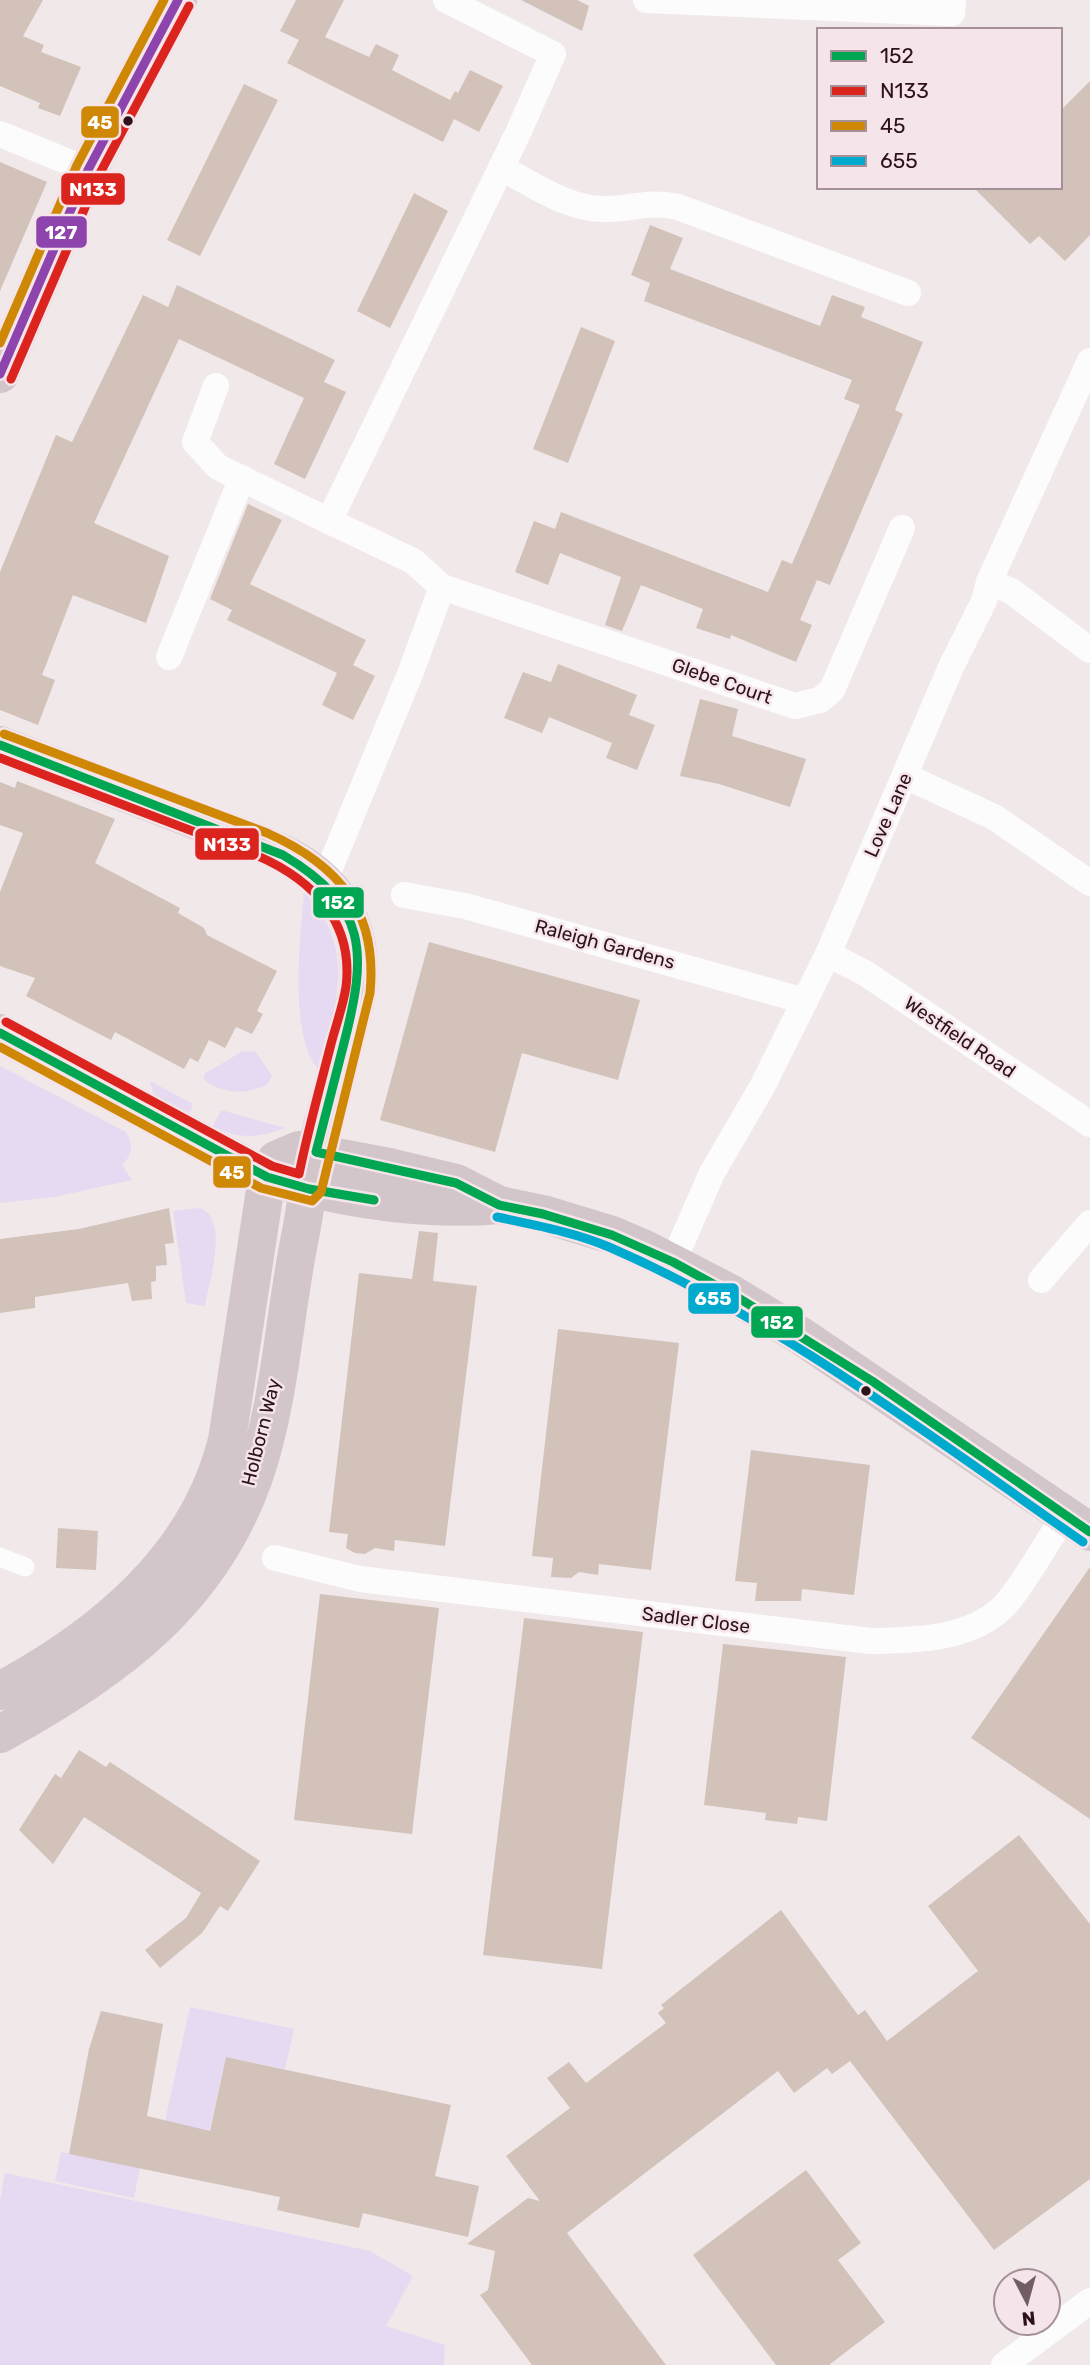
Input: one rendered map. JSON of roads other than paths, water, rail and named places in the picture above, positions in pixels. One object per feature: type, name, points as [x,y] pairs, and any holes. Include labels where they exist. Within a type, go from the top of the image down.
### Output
[{"type":"main road","points":[[0,374],[88,170],[178,0]]},
{"type":"main road","points":[[0,745],[266,848],[305,867],[324,882],[348,916],[357,937],[361,964],[358,990],[316,1152]]},
{"type":"main road","points":[[0,1033],[267,1177],[309,1189],[426,1208],[499,1205],[543,1214],[612,1235],[673,1262],[737,1297],[872,1381],[1078,1524]]},
{"type":"main road","points":[[267,1177],[276,1160],[287,1154],[299,1150],[316,1152],[456,1183],[499,1205]]},
{"type":"main road","name":"Holborn Way","points":[[0,1734],[105,1671],[137,1646],[169,1617],[220,1547],[254,1476],[270,1412],[316,1152]]},
{"type":"main road","name":"Holborn Way","points":[[0,1691],[76,1646],[120,1611],[142,1590],[188,1530],[221,1464],[227,1440],[267,1177]]},
{"type":"street","points":[[328,521],[501,168],[553,54],[446,0]]},
{"type":"street","points":[[646,0],[952,7]]},
{"type":"street","points":[[0,134],[88,170]]},
{"type":"street","points":[[501,168],[587,208],[604,210],[647,203],[678,207],[908,293]]},
{"type":"street","name":"Love Lane","points":[[673,1262],[712,1173],[762,1087],[828,954],[951,667],[985,601],[989,582],[1090,361]]},
{"type":"street","name":"Glebe Court","points":[[216,386],[195,442],[218,467],[413,561],[442,586],[795,706],[820,701],[832,690],[902,528]]},
{"type":"street","points":[[169,657],[242,478]]},
{"type":"street","points":[[989,582],[1011,591],[1090,650]]},
{"type":"street","points":[[324,882],[412,669],[442,586]]},
{"type":"street","points":[[905,776],[994,817],[1090,883]]},
{"type":"street","name":"Raleigh Gardens","points":[[404,895],[465,906],[805,1001]]},
{"type":"street","name":"Westfield Road","points":[[828,954],[865,973],[1090,1124]]},
{"type":"street","points":[[1041,1280],[1090,1223]]},
{"type":"street","name":"Sadler Close","points":[[275,1558],[360,1579],[870,1641],[916,1640],[968,1628],[1004,1606],[1078,1524]]},
{"type":"street","points":[[0,1557],[25,1567]]},
{"type":"street","points":[[1004,2365],[1090,2301]]}]
